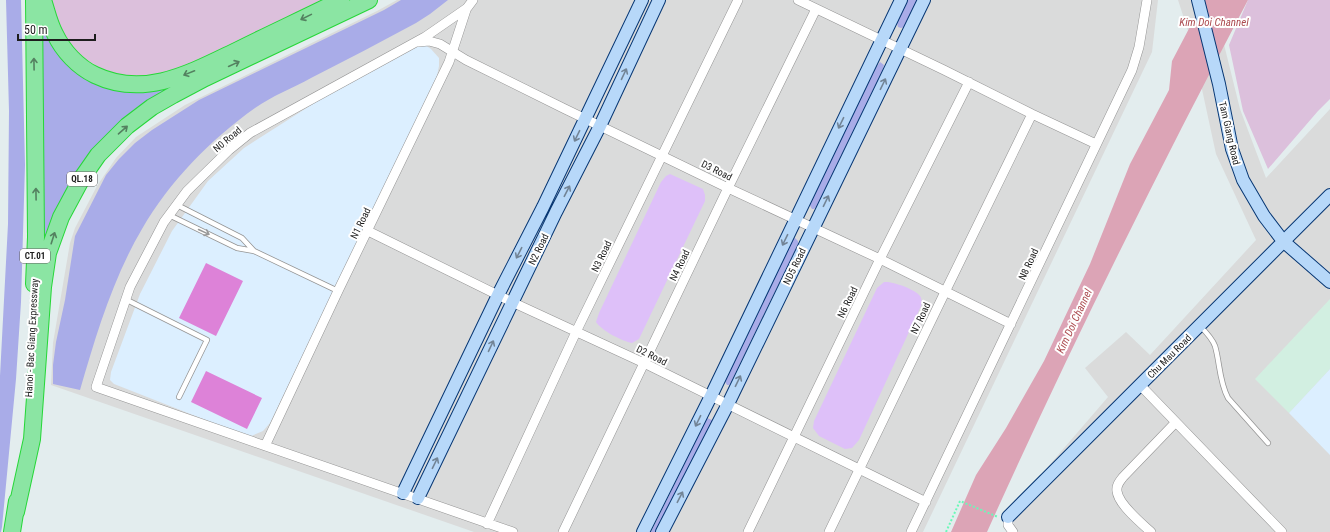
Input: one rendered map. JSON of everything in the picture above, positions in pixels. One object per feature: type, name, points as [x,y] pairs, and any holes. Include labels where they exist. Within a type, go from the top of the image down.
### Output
[{"type":"highway","name":"Hanoi - Bac Giang Expressway","points":[[12,532],[26,442],[36,237],[34,0]]},
{"type":"highway","points":[[44,0],[55,36],[75,61],[88,71],[101,78],[129,85],[161,82],[188,73],[341,0]]},
{"type":"highway","name":"QL.18","points":[[16,512],[32,439],[43,288],[48,253],[61,217],[98,155],[120,132],[142,114],[162,101],[205,78],[369,0]]},
{"type":"street","name":"N0 Road","points":[[266,446],[96,387],[125,299],[154,240],[169,215],[187,191],[229,150],[250,133],[414,44],[467,8],[473,0]]},
{"type":"street","name":"N2 Road","points":[[403,493],[498,295],[543,207],[629,30],[642,0]]},
{"type":"street","name":"N2 Road","points":[[418,498],[556,212],[600,126],[659,0]]},
{"type":"street","name":"N3 Road","points":[[487,524],[576,332],[738,0]]},
{"type":"street","points":[[798,0],[1096,144]]},
{"type":"street","name":"ND5 Road","points":[[643,532],[711,396],[901,0]]},
{"type":"street","name":"ND5 Road","points":[[662,532],[728,404],[812,228],[924,0]]},
{"type":"street","name":"N8 Road","points":[[911,532],[1132,70],[1139,47],[1147,0]]},
{"type":"street","name":"Tam Giang Road","points":[[1199,1],[1219,84],[1232,149],[1243,180],[1264,216],[1283,241],[1330,282]]},
{"type":"street","name":"N1 Road","points":[[266,446],[338,291],[368,232],[453,52],[463,15],[467,8]]},
{"type":"street","name":"N4 Road","points":[[563,532],[728,188],[816,9]]},
{"type":"street","points":[[629,30],[641,37]]},
{"type":"street","name":"D3 Road","points":[[414,44],[423,41],[441,44],[486,70],[585,119],[880,259],[1011,324]]},
{"type":"street","name":"N6 Road","points":[[748,532],[880,259],[969,82]]},
{"type":"street","name":"N7 Road","points":[[829,532],[1032,114]]},
{"type":"street","name":"Chu Mau Road","points":[[1008,518],[1330,195]]},
{"type":"street","points":[[543,207],[556,212]]},
{"type":"street","name":"D2 Road","points":[[368,232],[512,302],[644,363],[926,502]]},
{"type":"street","points":[[1141,386],[1282,532]]},
{"type":"street","points":[[450,394],[465,401]]},
{"type":"street","points":[[1150,532],[1120,500],[1116,491],[1117,486],[1123,477],[1176,422]]},
{"type":"street","points":[[266,446],[418,498],[487,524],[514,532]]},
{"type":"street","points":[[1008,518],[1008,525],[1013,532]]},
{"type":"lane","points":[[177,205],[242,238],[254,251]]},
{"type":"lane","points":[[169,215],[236,248],[254,251],[338,291]]},
{"type":"lane","points":[[125,299],[207,340],[179,397]]},
{"type":"lane","points":[[1200,326],[1206,332],[1214,345],[1223,389],[1228,398],[1268,443]]},
{"type":"path","points":[[946,532],[960,501],[987,514]]},
{"type":"shaded area","points":[[6,0],[21,0],[25,165],[21,302],[16,379],[2,527],[0,532],[0,376],[8,224],[9,111]]},
{"type":"shaded area","points":[[48,0],[323,0],[169,73],[134,78],[109,73],[78,55],[59,31]]},
{"type":"shaded area","points":[[397,0],[1158,0],[1152,52],[923,532],[474,532],[51,385],[53,343],[70,243],[75,228],[97,186],[116,158],[136,137],[185,105]]},
{"type":"shaded area","points":[[401,0],[448,0],[416,23],[275,96],[255,108],[238,120],[192,162],[153,211],[122,267],[106,307],[80,390],[53,384],[53,365],[56,342],[65,300],[75,236],[106,175],[119,159],[135,143],[152,130],[199,100],[384,10]]},
{"type":"shaded area","points":[[908,0],[918,0],[905,27],[901,28],[898,27],[897,23]]},
{"type":"shaded area","points":[[1178,0],[1213,0],[1240,109],[1266,178],[1330,109],[1330,532],[1013,532],[1002,520],[1108,397],[1085,368],[1126,332],[1150,355],[1256,240],[1216,154],[1192,43]]},
{"type":"shaded area","points":[[1248,0],[1330,0],[1330,99],[1268,169],[1243,111],[1229,45]]},
{"type":"shaded area","points":[[41,20],[75,67],[165,88],[167,91],[118,127],[40,252]]},
{"type":"shaded area","points":[[425,45],[439,58],[437,76],[270,423],[263,431],[249,437],[114,384],[110,380],[111,372],[140,294],[172,231],[208,181],[244,148],[316,102],[419,46]]},
{"type":"shaded area","points":[[880,62],[884,65],[883,69],[817,206],[812,209],[809,204],[875,69]]},
{"type":"shaded area","points":[[670,174],[703,189],[705,201],[639,339],[632,343],[612,335],[596,322],[661,182]]},
{"type":"shaded area","points":[[795,238],[798,241],[798,244],[731,382],[727,385],[724,380],[792,239]]},
{"type":"shaded area","points":[[206,263],[243,281],[216,336],[179,318]]},
{"type":"shaded area","points":[[884,282],[898,284],[917,293],[921,297],[921,306],[859,440],[852,448],[845,449],[819,436],[813,428],[814,421],[877,288]]},
{"type":"shaded area","points":[[1330,299],[1330,369],[1289,413],[1255,379]]},
{"type":"shaded area","points":[[1330,369],[1330,455],[1289,413]]},
{"type":"shaded area","points":[[206,371],[262,398],[247,429],[191,402]]},
{"type":"shaded area","points":[[707,418],[712,420],[712,424],[659,532],[651,532]]},
{"type":"water","name":"Kim Doi Channel","points":[[1204,0],[1248,0],[1113,264],[987,532],[951,532],[976,475],[1006,428],[1044,361],[1090,264],[1130,164],[1169,90],[1172,61]]}]
